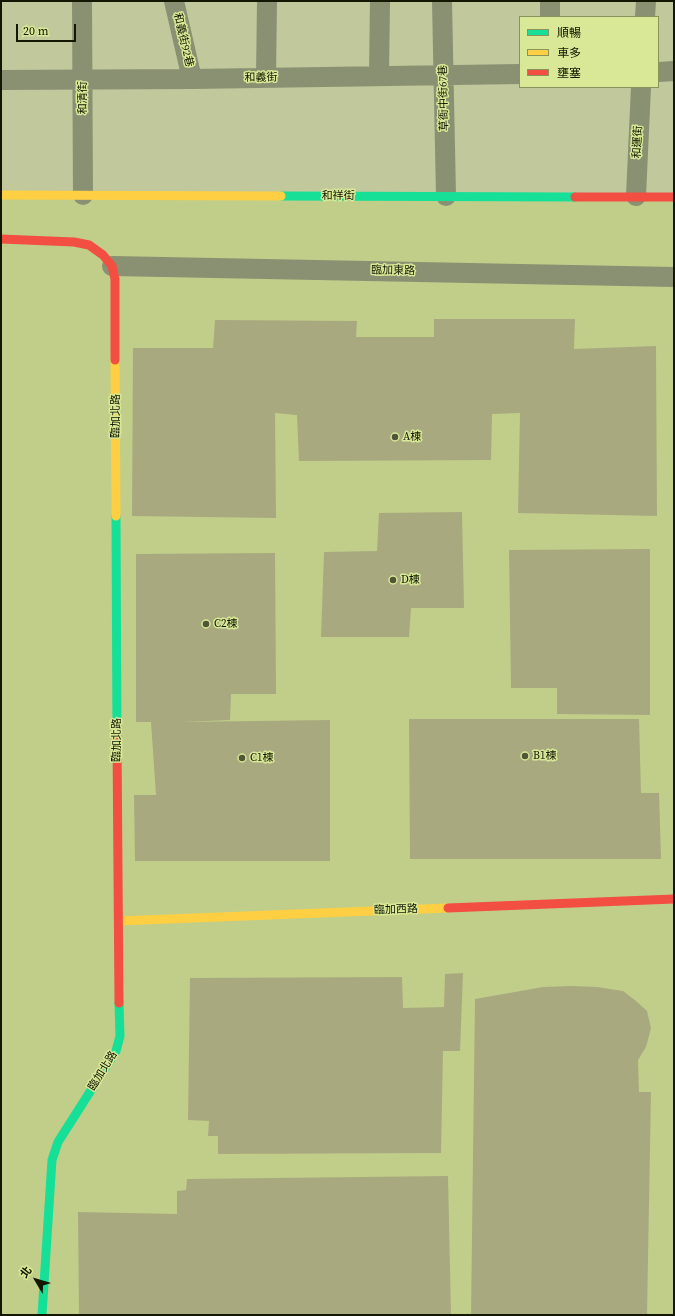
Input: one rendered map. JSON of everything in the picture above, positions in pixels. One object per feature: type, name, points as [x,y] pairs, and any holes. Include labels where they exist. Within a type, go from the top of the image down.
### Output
[{"type":"street","name":"和清街","points":[[82,1],[84,195]]},
{"type":"street","name":"和義街92巷","points":[[174,1],[192,79]]},
{"type":"street","points":[[266,78],[267,1]]},
{"type":"street","points":[[379,76],[380,1]]},
{"type":"street","name":"草衙中街67巷","points":[[442,1],[446,196]]},
{"type":"street","points":[[550,1],[550,16]]},
{"type":"street","points":[[645,16],[646,1]]},
{"type":"street","points":[[659,72],[674,71]]},
{"type":"street","name":"和義街","points":[[1,80],[192,79],[519,74]]},
{"type":"street","name":"和運街","points":[[636,196],[641,88]]},
{"type":"street","name":"和祥街","points":[[1,195],[674,197]]},
{"type":"street","points":[[1,239],[74,242],[89,245],[103,255],[112,266]]},
{"type":"street","name":"臨加東路","points":[[112,266],[674,277]]},
{"type":"street","name":"臨加北路","points":[[42,1315],[52,1160],[58,1142],[116,1051],[120,1036],[118,921],[115,279],[112,266]]},
{"type":"street","name":"臨加西路","points":[[118,921],[674,899]]},
{"type":"shaded area","points":[[1,195],[674,197],[674,1315],[1,1315]]},
{"type":"building","name":"A棟","points":[[434,319],[575,319],[574,349],[656,346],[657,516],[518,513],[520,413],[492,414],[491,460],[299,461],[297,415],[275,413],[276,518],[132,516],[133,348],[213,348],[215,320],[357,321],[356,337],[434,337]]},
{"type":"building","name":"D棟","points":[[462,512],[464,608],[411,608],[409,637],[321,637],[324,552],[377,551],[379,513]]},
{"type":"building","points":[[650,549],[650,715],[557,714],[557,688],[511,688],[509,550]]},
{"type":"building","points":[[275,553],[276,694],[231,694],[230,720],[181,722],[330,720],[330,861],[135,861],[134,795],[156,795],[151,722],[136,722],[136,554]]},
{"type":"building","name":"B1棟","points":[[409,719],[639,719],[641,793],[659,793],[661,859],[410,859]]},
{"type":"building","points":[[463,973],[460,1051],[443,1051],[441,1153],[218,1154],[218,1136],[208,1136],[209,1121],[188,1120],[190,978],[402,977],[403,1008],[444,1007],[445,974]]},
{"type":"building","points":[[543,987],[597,987],[623,991],[647,1011],[651,1028],[646,1047],[638,1060],[639,1092],[651,1092],[647,1315],[471,1315],[475,999]]},
{"type":"building","points":[[448,1176],[451,1315],[79,1315],[78,1212],[177,1214],[177,1191],[186,1190],[187,1179]]},
{"type":"traffic: fast","points":[[281,196],[575,197]]},
{"type":"traffic: fast","points":[[116,516],[117,740]]},
{"type":"traffic: fast","points":[[42,1315],[52,1160],[58,1142],[116,1051],[120,1036],[119,1003]]},
{"type":"traffic: slow","points":[[1,195],[281,196]]},
{"type":"traffic: slow","points":[[115,360],[116,516]]},
{"type":"traffic: slow","points":[[118,921],[448,908]]},
{"type":"traffic: jam","points":[[575,197],[674,197]]},
{"type":"traffic: jam","points":[[1,239],[74,242],[89,245],[103,255],[112,266],[115,279],[115,360]]},
{"type":"traffic: jam","points":[[117,740],[119,1003]]},
{"type":"traffic: jam","points":[[448,908],[674,899]]},
{"type":"place","name":"A棟","points":[[395,437]]},
{"type":"place","name":"D棟","points":[[393,580]]},
{"type":"place","name":"C2棟","points":[[206,624]]},
{"type":"place","name":"B1棟","points":[[525,756]]},
{"type":"place","name":"C1棟","points":[[242,758]]}]
